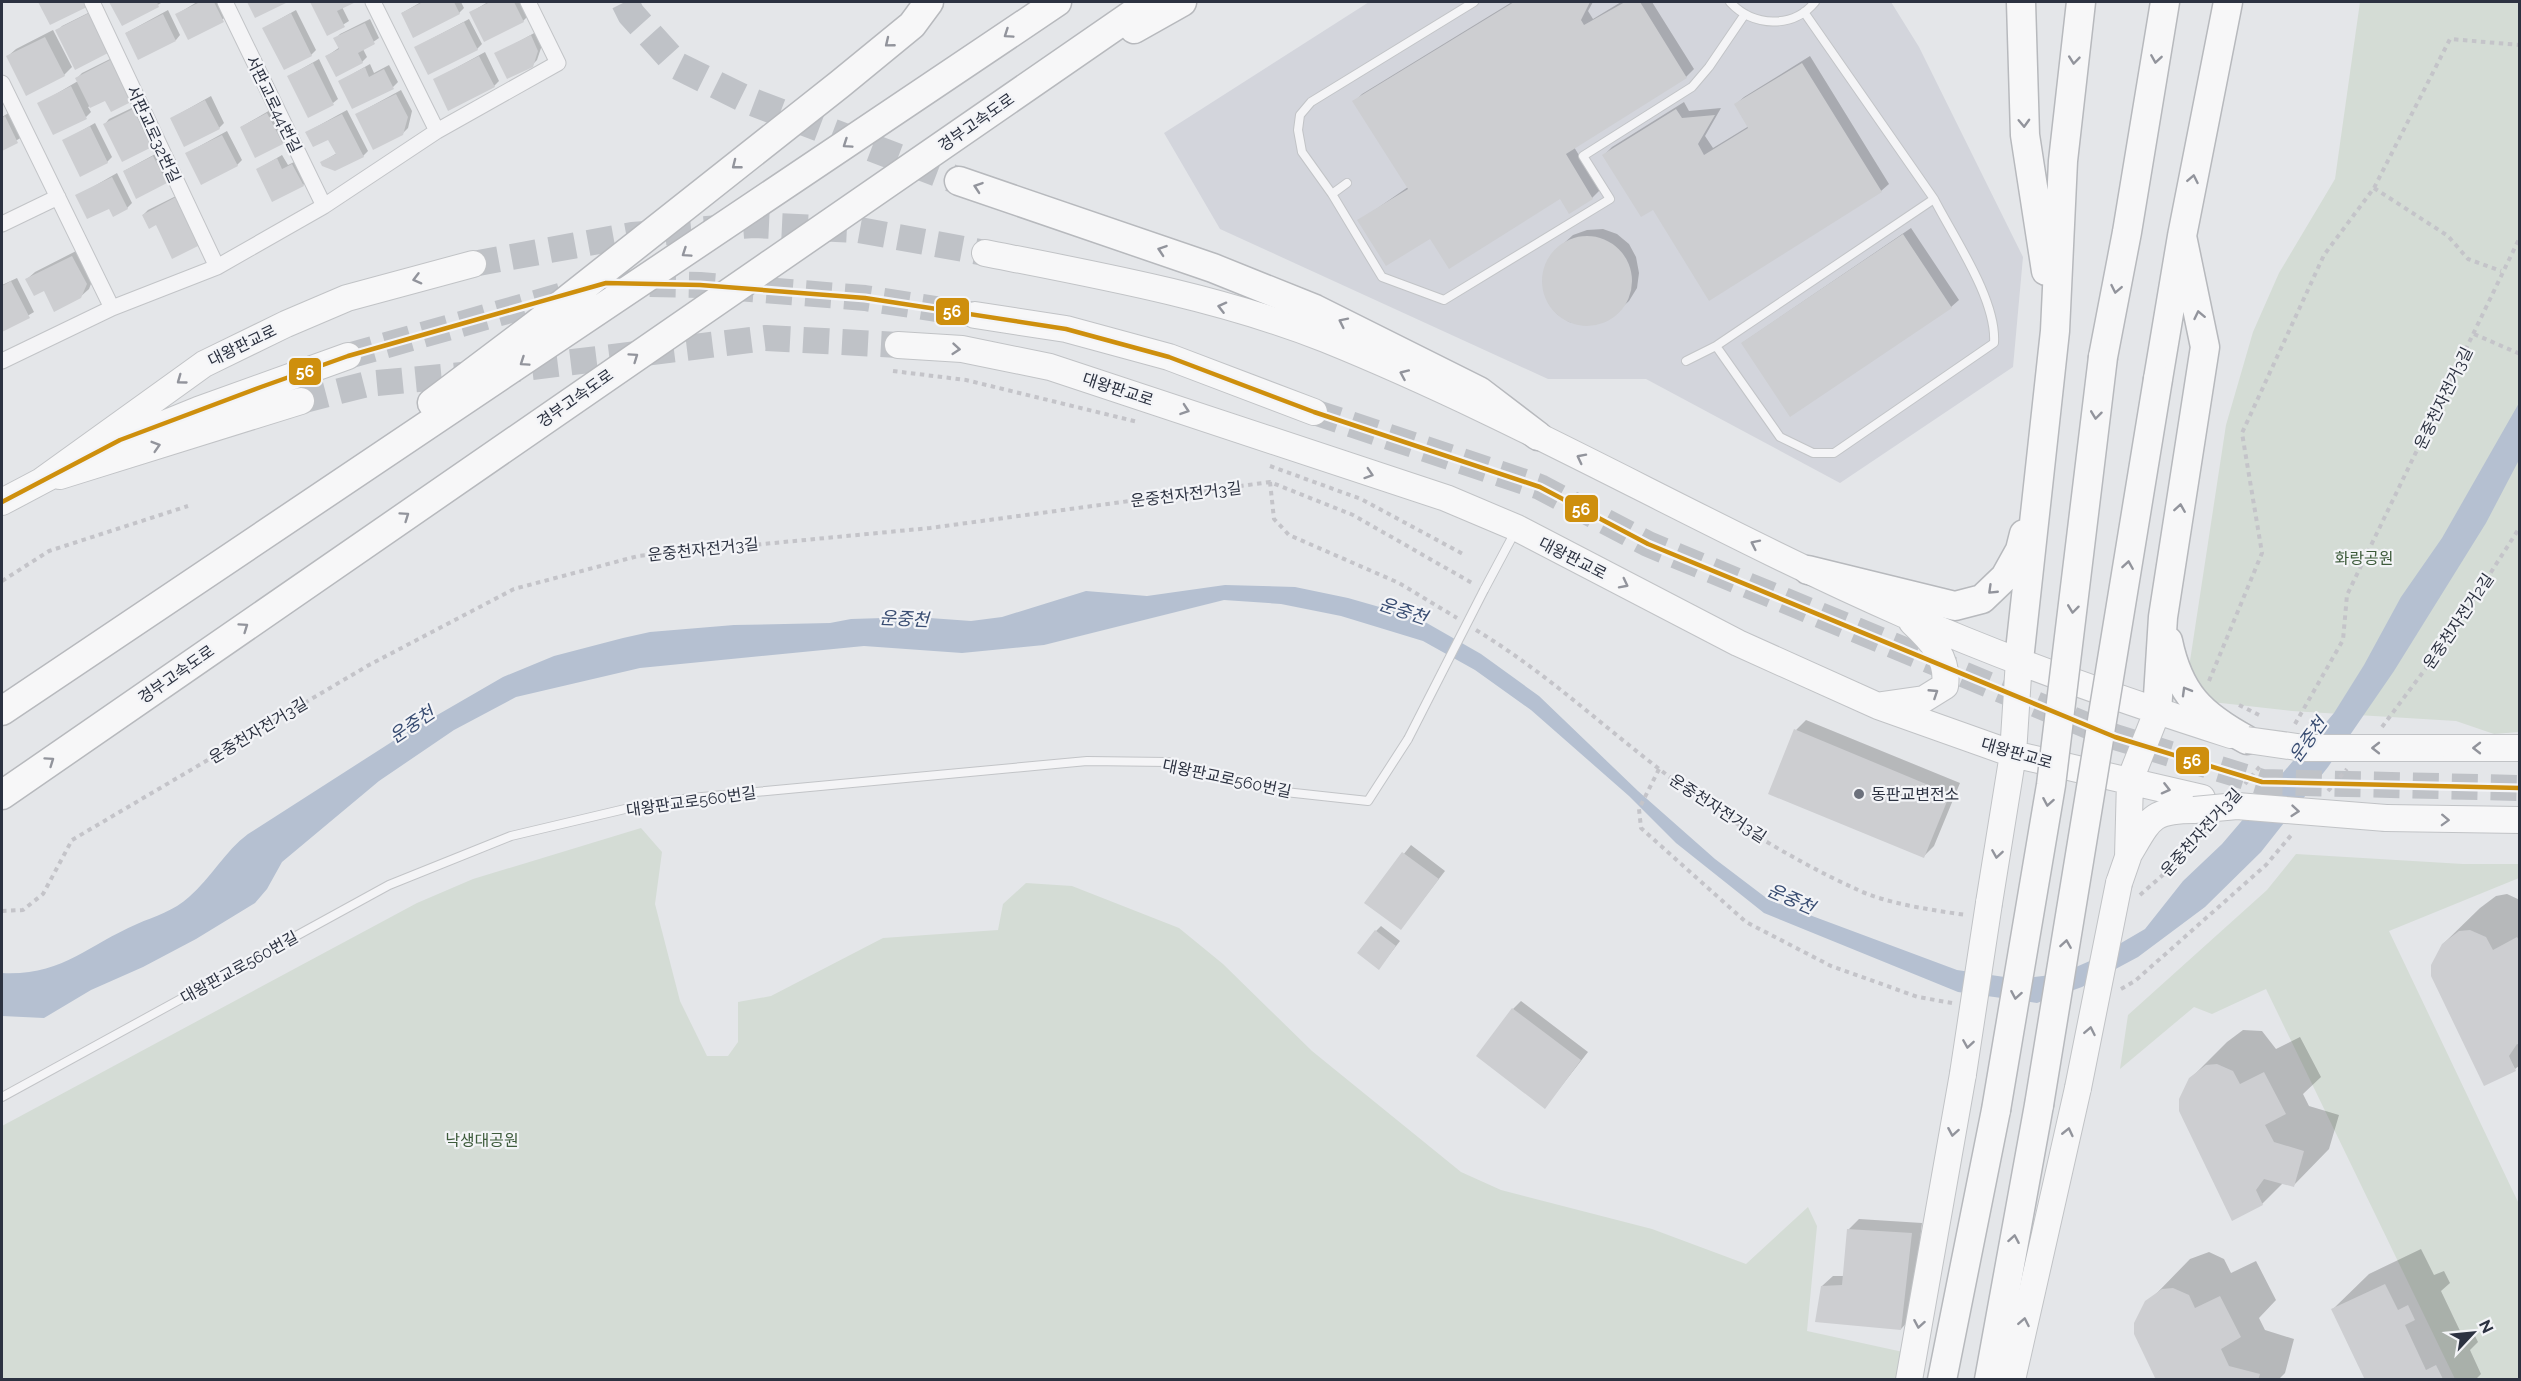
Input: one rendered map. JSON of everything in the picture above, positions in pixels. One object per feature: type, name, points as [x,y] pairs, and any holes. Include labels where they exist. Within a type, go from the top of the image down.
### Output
[{"type":"highway","points":[[170,600],[543,318],[912,25],[929,2]]},
{"type":"highway","points":[[2,711],[1057,2]]},
{"type":"highway","name":"경부고속도로","points":[[2,795],[1150,2]]},
{"type":"highway","points":[[989,112],[1182,2]]},
{"type":"highway","points":[[2021,2],[2025,135],[2055,331]]},
{"type":"highway","points":[[2019,660],[2055,331],[2063,161],[2081,2]]},
{"type":"highway","points":[[1942,1380],[1996,1110],[2051,785],[2103,357],[2165,2]]},
{"type":"highway","points":[[1989,1380],[2039,1105],[2182,236],[2228,2]]},
{"type":"highway","points":[[959,181],[1214,268],[1315,309],[1479,391],[1538,436]]},
{"type":"highway","points":[[2157,712],[2163,617],[2205,346],[2182,236]]},
{"type":"highway","points":[[1808,570],[1955,606],[1982,599],[2005,578],[2020,550],[2040,480]]},
{"type":"highway","points":[[2163,617],[2171,659],[2192,700],[2215,722],[2258,748]]},
{"type":"main road","points":[[986,253],[1120,281],[1236,310],[1322,338],[1538,436],[1904,615],[2157,712],[2258,748],[2520,748]]},
{"type":"main road","name":"대왕판교로","points":[[40,482],[204,364],[286,324],[347,298],[473,264]]},
{"type":"main road","points":[[975,315],[1066,329],[1169,357],[1314,412]]},
{"type":"main road","name":"대왕판교로","points":[[898,345],[962,349],[1050,368],[1446,498],[1517,528],[1738,643],[1878,706],[2013,754],[2130,780],[2201,812]]},
{"type":"main road","points":[[2,502],[120,440],[348,356]]},
{"type":"main road","points":[[40,482],[301,401]]},
{"type":"main road","points":[[1878,706],[1924,699],[1945,686],[1947,674],[1935,645],[1904,615]]},
{"type":"main road","points":[[1909,1380],[1963,1074],[1981,909],[2013,754],[2019,660]]},
{"type":"main road","points":[[2012,1380],[2078,1088],[2126,892],[2130,780],[2157,712]]},
{"type":"main road","points":[[2128,857],[2149,821],[2168,810],[2201,812],[2238,799],[2386,818],[2520,820]]},
{"type":"street","name":"서판교로32번길","points":[[92,2],[217,267]]},
{"type":"street","name":"서판교로44번길","points":[[225,2],[324,206]]},
{"type":"street","points":[[373,2],[437,131]]},
{"type":"street","points":[[2,361],[112,308],[217,267],[324,206],[437,131],[558,63],[528,2]]},
{"type":"street","points":[[4,92],[112,308]]},
{"type":"street","points":[[2,224],[58,197]]},
{"type":"lane","points":[[1474,2],[1311,102],[1300,115],[1298,130],[1302,152],[1332,194],[1382,277],[1444,300],[1610,199],[1583,156],[1692,87],[1709,68],[1745,14]]},
{"type":"lane","points":[[1730,2],[1755,20],[1774,22],[1793,19],[1815,2]]},
{"type":"lane","points":[[1716,346],[1780,437],[1813,453],[1834,453],[1994,343],[1995,326],[1988,302],[1934,199],[1804,12]]},
{"type":"lane","points":[[1332,194],[1347,183]]},
{"type":"lane","points":[[1686,361],[1716,346],[1934,199]]},
{"type":"lane","points":[[1484,590],[1517,528]]},
{"type":"lane","name":"대왕판교로560번길","points":[[2,1097],[389,885],[510,836],[646,804],[1086,761],[1168,762],[1276,791],[1368,801],[1408,739],[1484,590]]},
{"type":"path","points":[[2206,689],[2262,553],[2242,433],[2324,255],[2374,188],[2450,39],[2520,45]]},
{"type":"path","points":[[2374,188],[2448,236],[2468,259],[2501,271]]},
{"type":"path","name":"운중천자전거3길","points":[[2292,728],[2308,706],[2343,640],[2348,596],[2474,334],[2501,271],[2520,237]]},
{"type":"path","points":[[2474,334],[2520,354]]},
{"type":"path","points":[[893,370],[966,380],[1148,425]]},
{"type":"path","points":[[1261,463],[1361,499],[1462,554]]},
{"type":"path","name":"운중천자전거3길","points":[[2,911],[23,910],[43,894],[72,840],[369,665],[514,589],[638,556],[930,528],[1270,482],[1353,515],[1484,590]]},
{"type":"path","points":[[2,581],[49,551],[188,506]]},
{"type":"path","name":"운중천자전거2길","points":[[2394,713],[2450,636],[2520,527]]},
{"type":"path","points":[[2238,704],[2259,715]]},
{"type":"path","name":"운중천자전거3길","points":[[2238,799],[2258,748]]},
{"type":"path","name":"운중천자전거3길","points":[[1639,809],[1659,769],[1756,834],[1857,890],[1929,910],[1981,909]]},
{"type":"path","name":"운중천자전거3길","points":[[2126,892],[2181,859],[2201,812]]},
{"type":"shaded area","points":[[1369,2],[1891,2],[1919,47],[2023,257],[2013,367],[1840,483],[1646,379],[1548,379],[1220,229],[1164,133]]},
{"type":"green space","name":"화랑공원","points":[[2360,2],[2519,2],[2519,732],[2494,734],[2456,721],[2292,711],[2212,702],[2188,674],[2226,425],[2253,332],[2279,273],[2335,179]]},
{"type":"green space","name":"낙생대공원","points":[[641,828],[662,852],[655,904],[680,1001],[707,1056],[728,1056],[738,1042],[738,1002],[771,996],[883,938],[998,930],[1003,904],[1026,883],[1072,886],[1179,928],[1223,964],[1312,1051],[1461,1172],[1501,1190],[1652,1229],[1746,1264],[1808,1207],[1817,1226],[1807,1331],[1903,1352],[1899,1380],[2,1380],[2,1126],[417,903],[473,879]]},
{"type":"green space","points":[[2296,854],[2463,864],[2519,864],[2519,878],[2389,931],[2519,1204],[2519,1379],[2455,1379],[2266,989],[2212,1014],[2194,1007],[2120,1069],[2128,1015],[2267,890]]},
{"type":"water","name":"운중천","points":[[2519,403],[2519,460],[2486,523],[2394,671],[2328,767],[2261,852],[2205,907],[2138,957],[2082,987],[2037,1003],[1958,992],[1764,913],[1676,843],[1629,796],[1531,710],[1475,670],[1423,641],[1341,616],[1281,604],[1224,600],[1044,645],[962,653],[864,646],[640,668],[516,697],[454,730],[379,781],[282,862],[267,889],[255,903],[196,939],[143,967],[91,990],[44,1018],[2,1016],[2,973],[23,973],[58,965],[177,906],[197,890],[232,848],[248,834],[401,736],[503,677],[554,656],[650,632],[734,625],[830,623],[851,619],[916,617],[971,621],[1002,617],[1086,591],[1147,596],[1225,585],[1295,587],[1348,598],[1418,618],[1481,654],[1539,696],[1638,791],[1715,859],[1769,900],[1957,970],[2018,979],[2060,974],[2092,960],[2145,929],[2183,881],[2222,844],[2334,713],[2364,665],[2401,597],[2442,538]]},
{"type":"building","points":[[38,2],[84,2],[87,7],[50,25]]},
{"type":"building","points":[[109,2],[157,2],[159,7],[122,26]]},
{"type":"building","points":[[200,2],[214,2],[224,22],[188,40],[175,14]]},
{"type":"building","points":[[247,2],[288,2],[255,18]]},
{"type":"building","points":[[310,2],[356,2],[337,11],[345,27],[327,36]]},
{"type":"building","points":[[423,2],[454,2],[460,14],[413,38],[401,13]]},
{"type":"building","points":[[490,2],[514,2],[524,22],[484,42],[469,12]]},
{"type":"building","points":[[1514,2],[1590,2],[1581,20],[1584,25],[1625,2],[1640,2],[1687,78],[1566,154],[1593,199],[1569,214],[1560,199],[1449,269],[1430,239],[1386,266],[1357,220],[1408,189],[1352,101]]},
{"type":"building","points":[[89,13],[108,53],[75,70],[55,30]]},
{"type":"building","points":[[291,13],[312,56],[284,70],[262,28]]},
{"type":"building","points":[[163,14],[176,41],[138,60],[125,33]]},
{"type":"building","points":[[464,22],[478,50],[428,75],[414,47]]},
{"type":"building","points":[[365,23],[375,44],[358,53],[363,63],[336,77],[325,56],[339,49],[333,38]]},
{"type":"building","points":[[531,35],[538,51],[533,67],[507,79],[494,53]]},
{"type":"building","points":[[45,37],[65,76],[26,96],[6,56]]},
{"type":"building","points":[[479,56],[495,87],[448,111],[433,79]]},
{"type":"building","points":[[112,59],[133,101],[111,112],[105,101],[90,108],[75,78]]},
{"type":"building","points":[[313,63],[334,105],[308,118],[287,76]]},
{"type":"building","points":[[1802,63],[1882,192],[1709,301],[1653,210],[1641,217],[1602,155],[1676,109],[1682,118],[1715,115],[1698,144],[1704,155],[1748,128],[1734,104]]},
{"type":"building","points":[[365,67],[369,77],[384,69],[394,89],[352,109],[338,81]]},
{"type":"building","points":[[71,86],[87,119],[53,135],[37,103]]},
{"type":"building","points":[[396,94],[408,117],[403,135],[373,150],[355,114]]},
{"type":"building","points":[[205,100],[220,129],[184,147],[170,118]]},
{"type":"building","points":[[135,108],[154,146],[122,162],[103,124]]},
{"type":"building","points":[[267,113],[283,144],[255,158],[240,127]]},
{"type":"building","points":[[342,114],[364,157],[335,171],[322,166],[320,162],[336,154],[328,140],[313,147],[305,132]]},
{"type":"building","points":[[5,116],[18,143],[2,151],[2,118]]},
{"type":"building","points":[[90,126],[108,163],[80,177],[62,140]]},
{"type":"building","points":[[222,135],[238,166],[201,185],[185,153]]},
{"type":"building","points":[[153,156],[167,183],[136,199],[123,171]]},
{"type":"building","points":[[277,158],[282,169],[292,164],[304,186],[272,202],[256,169]]},
{"type":"building","points":[[112,177],[128,209],[113,217],[109,209],[87,219],[75,195]]},
{"type":"building","points":[[176,197],[200,245],[172,259],[156,225],[149,229],[142,215]]},
{"type":"building","points":[[1903,234],[1952,308],[1790,417],[1741,343]]},
{"type":"building","points":[[1587,236],[1604,239],[1619,249],[1629,264],[1632,281],[1629,298],[1619,313],[1604,323],[1587,326],[1570,323],[1555,313],[1545,298],[1542,281],[1545,264],[1555,249],[1570,239]]},
{"type":"building","points":[[72,256],[87,284],[81,298],[54,312],[44,291],[34,296],[25,279]]},
{"type":"building","points":[[11,281],[30,318],[2,332],[2,286]]},
{"type":"building","name":"동판교변전소","points":[[1794,729],[1950,794],[1924,858],[1768,794]]},
{"type":"building","points":[[1402,852],[1439,879],[1401,930],[1364,903]]},
{"type":"building","points":[[1375,930],[1396,946],[1379,970],[1357,953]]},
{"type":"building","points":[[2470,930],[2486,937],[2493,950],[2517,937],[2520,942],[2520,1045],[2517,1044],[2509,1056],[2516,1071],[2484,1086],[2431,976],[2431,965],[2442,944],[2459,931]]},
{"type":"building","points":[[1512,1008],[1581,1060],[1545,1109],[1476,1056]]},
{"type":"building","points":[[2217,1064],[2233,1071],[2240,1084],[2264,1072],[2286,1114],[2265,1125],[2274,1142],[2304,1151],[2294,1187],[2264,1179],[2256,1190],[2263,1205],[2232,1221],[2179,1111],[2179,1099],[2189,1078],[2206,1065]]},
{"type":"building","points":[[1847,1229],[1912,1233],[1901,1330],[1815,1322],[1821,1286],[1842,1285]]},
{"type":"building","points":[[2385,1284],[2398,1310],[2408,1305],[2415,1320],[2405,1325],[2426,1370],[2436,1365],[2443,1379],[2365,1380],[2331,1309]]},
{"type":"building","points":[[2173,1288],[2189,1295],[2195,1308],[2220,1296],[2241,1337],[2221,1349],[2229,1366],[2260,1374],[2258,1380],[2156,1380],[2134,1334],[2134,1323],[2145,1301],[2162,1289]]},
{"type":"tunnel","points":[[625,2],[631,14],[678,66],[747,100],[959,181]]},
{"type":"tunnel","points":[[473,264],[632,235],[754,225],[859,230],[985,253]]},
{"type":"tunnel","points":[[348,356],[606,283],[700,285],[865,298],[975,315]]},
{"type":"tunnel","points":[[301,401],[367,384],[492,372],[766,338],[898,345]]},
{"type":"tunnel","points":[[1314,412],[1540,487],[1648,544],[2115,737],[2262,782],[2520,788]]},
{"type":"transit line","name":"56","points":[[2,502],[120,440],[261,387],[348,356],[606,283],[700,285],[865,298],[1066,329],[1169,357],[1314,412],[1540,487],[1648,544],[2115,737],[2262,782],[2520,788]]},
{"type":"place","name":"동판교변전소","points":[[1859,794]]}]
